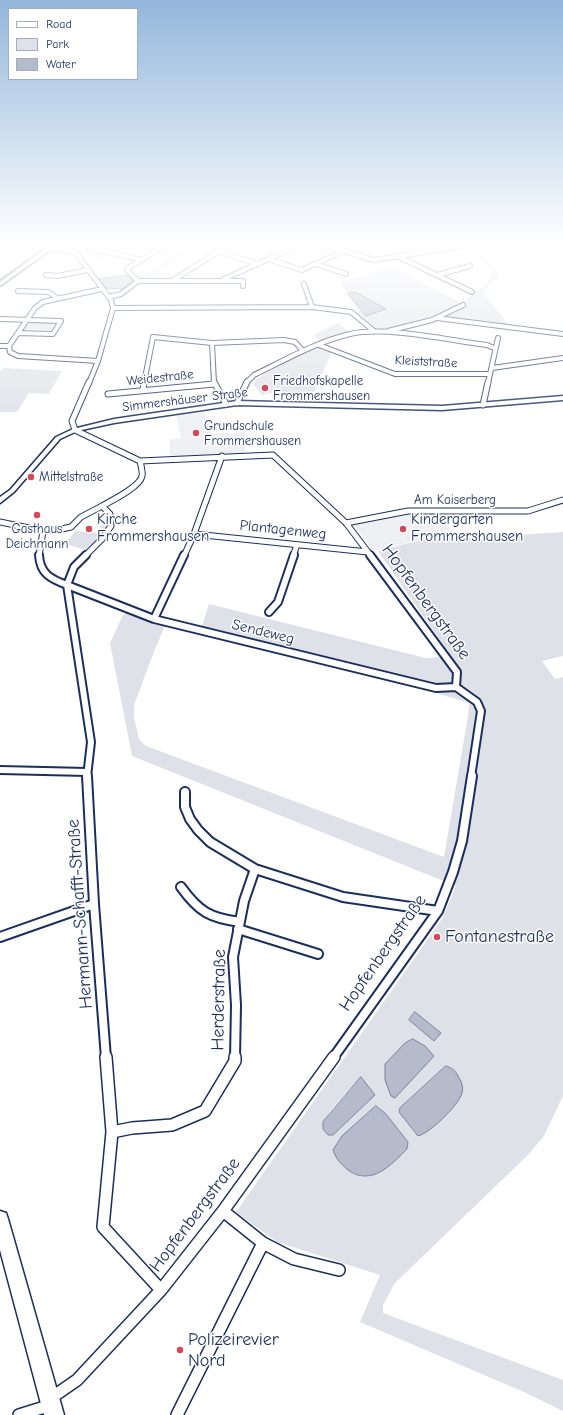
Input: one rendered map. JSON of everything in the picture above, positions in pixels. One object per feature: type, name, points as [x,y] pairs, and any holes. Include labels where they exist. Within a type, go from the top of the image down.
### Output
[{"type":"main road","points":[[0,1219],[52,1406]]},
{"type":"street","points":[[32,312],[9,346],[10,352],[18,356],[98,361]]},
{"type":"street","points":[[112,312],[98,361],[72,421],[77,431],[140,461],[222,456],[194,534],[154,619]]},
{"type":"street","points":[[351,312],[374,331]]},
{"type":"street","points":[[384,332],[437,318],[449,312]]},
{"type":"street","points":[[437,318],[563,334]]},
{"type":"street","points":[[0,319],[61,321],[53,334],[18,333]]},
{"type":"street","points":[[237,403],[246,383],[254,375],[319,344],[341,337],[374,331],[487,345],[494,348]]},
{"type":"street","points":[[143,390],[153,337],[212,343],[284,340],[295,342],[304,351]]},
{"type":"street","points":[[482,405],[489,374],[492,368],[494,348],[498,338]]},
{"type":"street","points":[[212,343],[214,384],[226,404]]},
{"type":"street","name":"Kleiststraße","points":[[319,344],[395,374],[489,374]]},
{"type":"street","points":[[0,346],[9,346]]},
{"type":"street","points":[[492,368],[563,358]]},
{"type":"street","name":"Weidestraße","points":[[108,394],[214,384]]},
{"type":"street","name":"Simmershäuser Straße","points":[[0,501],[12,492],[58,438],[114,420],[237,403],[409,408],[482,405],[563,398]]},
{"type":"street","name":"Hopfenbergstraße","points":[[19,1415],[52,1406],[161,1290],[222,1211],[438,911],[453,872],[462,841],[481,710],[477,702],[456,686],[457,672],[346,523],[273,455],[222,456]]},
{"type":"street","points":[[0,522],[43,531],[71,527],[81,517],[126,492],[141,480],[143,475],[140,461]]},
{"type":"street","name":"Am Kaiserberg","points":[[346,523],[408,511],[528,511],[563,500]]},
{"type":"street","points":[[43,531],[38,556],[42,567],[52,580],[67,584],[74,567],[102,538],[111,526],[110,514],[102,506]]},
{"type":"street","name":"Plantagenweg","points":[[194,534],[368,552]]},
{"type":"street","points":[[269,612],[278,602],[297,545]]},
{"type":"street","name":"Sendeweg","points":[[67,584],[154,619],[436,688],[456,686]]},
{"type":"street","name":"Hermann-Schafft-Straße","points":[[67,584],[91,742],[87,772],[94,904],[112,1132],[103,1227],[161,1290]]},
{"type":"street","points":[[0,770],[87,772]]},
{"type":"street","points":[[185,792],[185,807],[190,819],[198,830],[210,842],[255,869],[343,897],[438,911]]},
{"type":"street","name":"Herderstraße","points":[[112,1132],[132,1128],[172,1126],[205,1111],[235,1061],[236,1005],[233,957],[239,926],[255,869]]},
{"type":"street","name":"Herderstraße","points":[[181,887],[194,906],[208,916],[318,954]]},
{"type":"street","points":[[0,938],[94,904]]},
{"type":"street","points":[[222,1211],[262,1243],[294,1259],[339,1270]]},
{"type":"street","points":[[177,1415],[262,1243]]},
{"type":"shaded area","name":"Grundschule Frommershausen","points":[[204,410],[212,434],[245,432],[245,454],[170,457],[170,440],[181,438],[176,414]]},
{"type":"shaded area","name":"Kindergarten Frommershausen","points":[[436,513],[452,532],[373,551],[354,526],[356,524],[408,514]]},
{"type":"green space","points":[[357,312],[498,312],[509,325],[437,316],[389,329],[378,329]]},
{"type":"green space","points":[[29,320],[56,323],[51,330],[27,329],[24,332],[23,330]]},
{"type":"green space","points":[[338,323],[349,332],[319,341],[314,335]]},
{"type":"green space","points":[[320,347],[332,351],[311,399],[280,397],[274,392],[262,395],[254,385],[256,379],[283,363]]},
{"type":"green space","points":[[4,368],[62,371],[49,394],[29,393],[17,412],[0,412],[0,372]]},
{"type":"green space","points":[[101,525],[109,526],[86,550],[66,544],[75,531],[99,533],[104,528],[100,528]]},
{"type":"green space","points":[[563,532],[563,656],[542,661],[555,679],[563,677],[563,1096],[544,1136],[528,1155],[395,1283],[383,1305],[383,1313],[563,1380],[563,1411],[524,1392],[360,1322],[380,1275],[277,1242],[236,1212],[442,919],[456,886],[132,756],[110,643],[123,615],[127,612],[150,623],[165,626],[134,705],[134,717],[139,739],[146,746],[444,857],[469,703],[436,693],[199,635],[209,604],[426,658],[451,656],[378,551],[448,533],[456,539]],"holes":[[[415,1012],[441,1033],[434,1041],[409,1020]],[[446,1066],[452,1068],[456,1072],[415,1133],[399,1112],[400,1108]],[[361,1077],[375,1095],[333,1135],[323,1129],[323,1124],[344,1095]],[[386,1114],[408,1142],[407,1149],[386,1168],[373,1175],[361,1177],[352,1173]]]},
{"type":"water","points":[[363,312],[377,312],[366,316]]},
{"type":"water","points":[[415,1012],[441,1033],[434,1041],[409,1020]]},
{"type":"water","points":[[413,1039],[425,1046],[434,1056],[395,1098],[391,1096],[385,1080],[385,1064],[405,1043]]},
{"type":"water","points":[[446,1066],[457,1074],[462,1084],[463,1089],[460,1098],[450,1111],[430,1130],[418,1136],[399,1112],[400,1108]]},
{"type":"water","points":[[361,1077],[375,1095],[333,1135],[328,1135],[323,1129],[323,1122]]},
{"type":"water","points":[[376,1106],[386,1114],[408,1142],[407,1149],[380,1172],[365,1176],[356,1175],[341,1163],[333,1150],[342,1136]]},
{"type":"place","name":"Friedhofskapelle Frommershausen","points":[[265,388]]},
{"type":"place","name":"Grundschule Frommershausen","points":[[196,433]]},
{"type":"place","name":"Mittelstraße","points":[[31,477]]},
{"type":"place","name":"Gasthaus Deichmann","points":[[37,515]]},
{"type":"place","name":"Kirche Frommershausen","points":[[89,529]]},
{"type":"place","name":"Kindergarten Frommershausen","points":[[403,529]]},
{"type":"place","name":"Fontanestraße","points":[[437,937]]},
{"type":"place","name":"Polizeirevier Nord","points":[[180,1350]]}]
